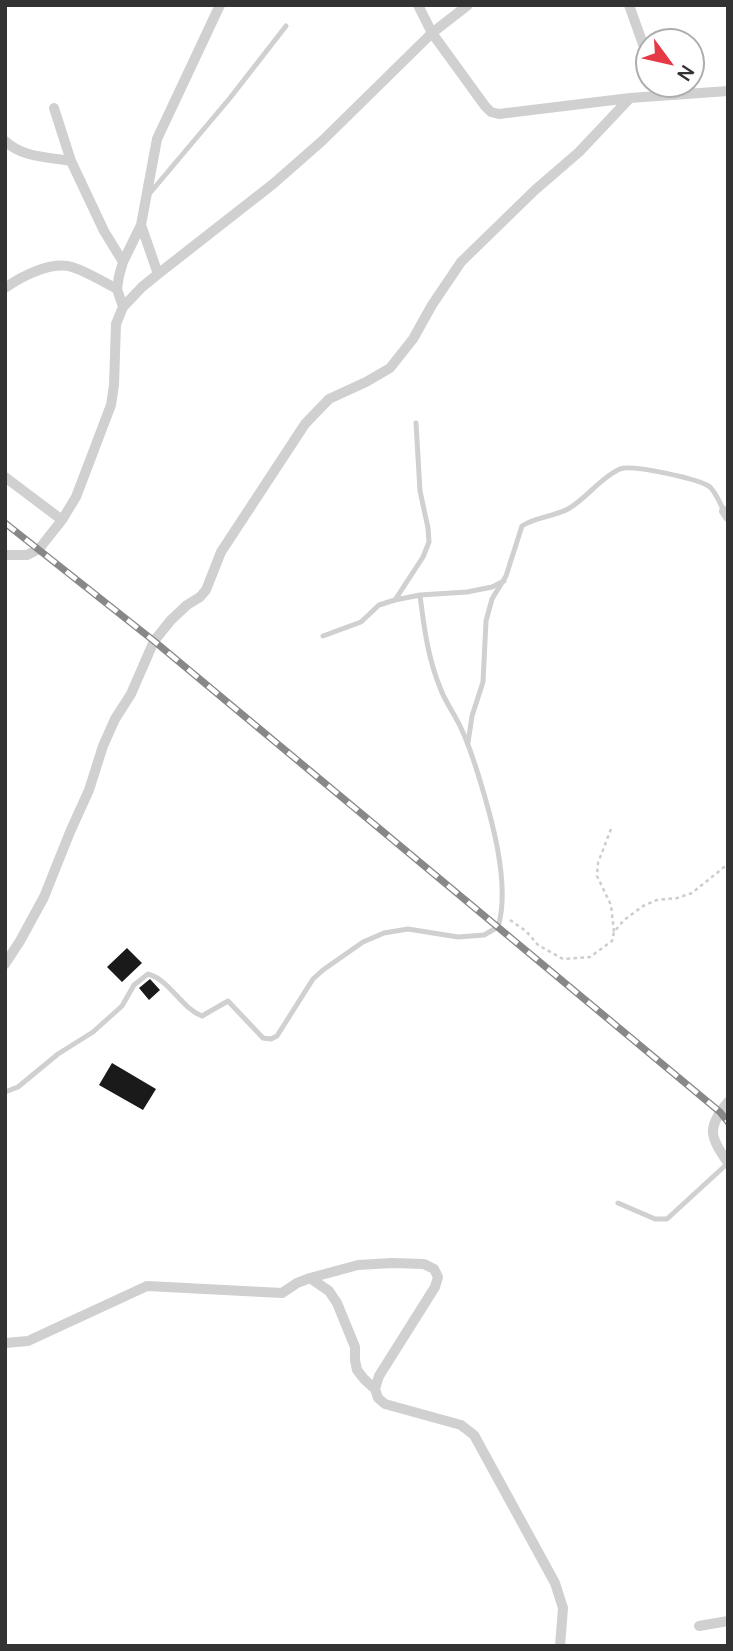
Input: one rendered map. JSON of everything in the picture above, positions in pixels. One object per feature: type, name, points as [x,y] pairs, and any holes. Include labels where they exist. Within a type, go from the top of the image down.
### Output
[{"type":"street","points":[[123,307],[117,289],[123,262],[141,225],[158,139],[220,5]]},
{"type":"street","points":[[418,5],[432,33],[491,112],[499,114],[635,98]]},
{"type":"street","points":[[7,553],[27,555],[39,549],[76,497],[111,405],[116,324],[123,307],[142,287],[273,184],[322,141],[432,33],[468,5]]},
{"type":"street","points":[[629,5],[637,28]]},
{"type":"street","points":[[705,93],[728,91]]},
{"type":"street","points":[[5,964],[44,897],[89,790],[103,746],[115,719],[131,695],[154,641],[171,620],[206,590],[221,552],[305,424],[329,399],[390,368],[413,339],[432,304],[461,262],[535,190],[579,152],[630,98]]},
{"type":"street","points":[[54,108],[71,161],[104,231],[123,262]]},
{"type":"street","points":[[5,141],[26,154],[71,161]]},
{"type":"street","points":[[141,225],[158,274]]},
{"type":"street","points":[[5,288],[44,268],[70,266],[117,289]]},
{"type":"street","points":[[5,477],[62,520]]},
{"type":"street","points":[[728,1102],[713,1127],[713,1141],[728,1163]]},
{"type":"street","points":[[5,1343],[28,1341],[147,1286],[282,1293],[310,1278],[358,1265],[424,1264],[435,1269],[438,1277],[435,1287],[379,1376],[375,1389]]},
{"type":"street","points":[[310,1278],[329,1291],[337,1303],[355,1347],[357,1370],[375,1389],[378,1398],[385,1404],[461,1425],[474,1435],[555,1583],[563,1608],[560,1646]]},
{"type":"street","points":[[699,1626],[728,1621]]},
{"type":"lane","points":[[145,198],[230,98],[286,26]]},
{"type":"lane","points":[[395,600],[429,542],[420,491],[416,424]]},
{"type":"lane","points":[[468,743],[472,716],[483,682],[486,621],[492,599],[504,581],[522,526],[528,521],[551,517],[568,509],[623,467],[664,473],[710,487],[726,514]]},
{"type":"lane","points":[[323,636],[361,622],[379,606],[395,600],[420,595],[467,592],[492,587],[504,581]]},
{"type":"lane","points":[[5,1092],[18,1087],[58,1054],[93,1032],[122,1006],[134,985],[148,974],[158,977],[181,1002],[202,1016],[228,1001],[263,1038],[271,1039],[277,1036],[313,979],[363,942],[384,933],[408,929],[458,937],[484,935],[498,927],[501,890],[497,848],[487,804],[468,743],[441,692],[427,648],[420,595]]},
{"type":"lane","points":[[618,1203],[655,1219],[667,1219],[728,1163]]},
{"type":"path","points":[[501,915],[526,931],[538,945],[563,959],[590,957],[612,941],[614,932],[611,905],[597,876],[598,863],[611,830]]},
{"type":"path","points":[[614,932],[624,920],[643,906],[657,900],[692,893],[728,864]]},
{"type":"building","points":[[127,948],[142,963],[122,982],[107,967]]},
{"type":"building","points":[[150,979],[160,990],[149,1000],[139,988]]},
{"type":"building","points":[[112,1063],[156,1089],[143,1110],[99,1085]]},
{"type":"railway","points":[[5,523],[154,641],[720,1112],[728,1122]]}]
